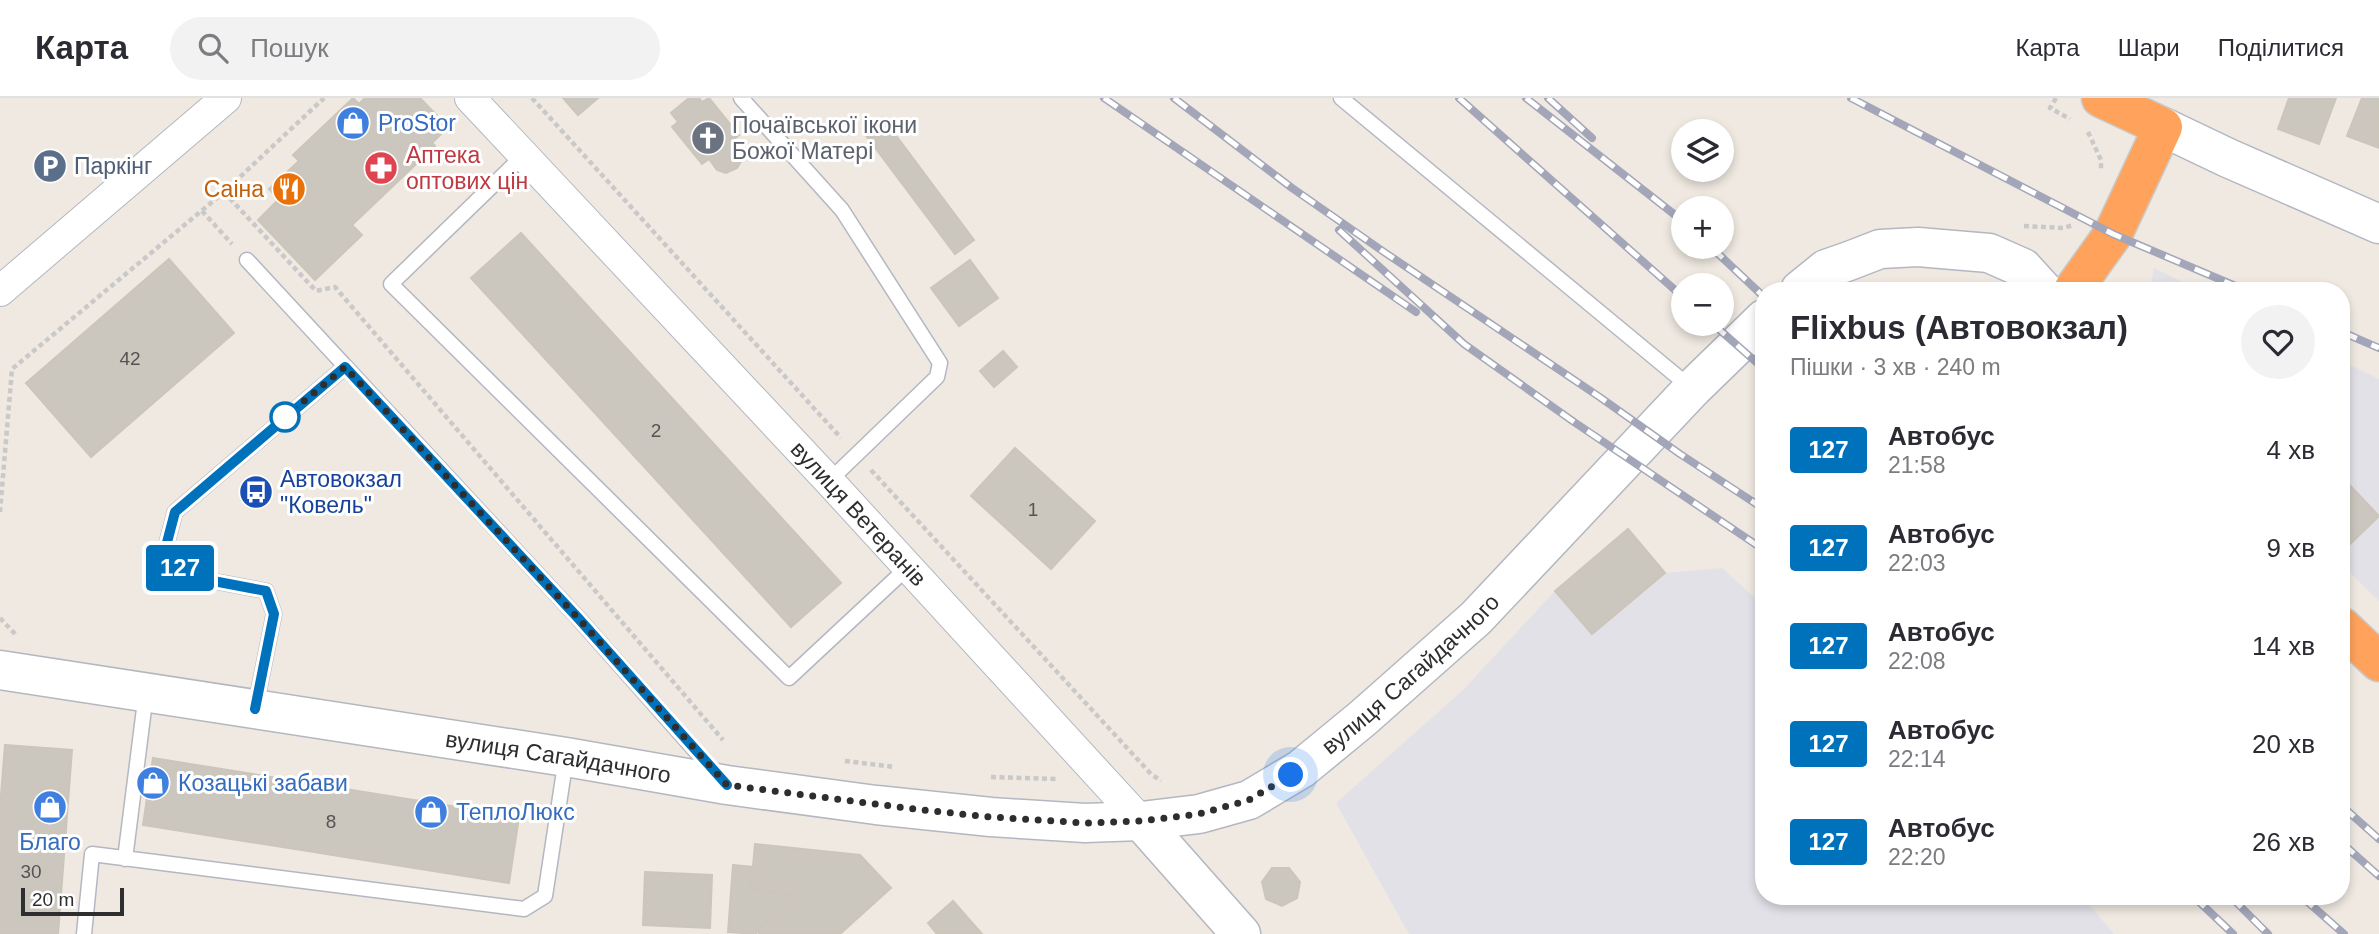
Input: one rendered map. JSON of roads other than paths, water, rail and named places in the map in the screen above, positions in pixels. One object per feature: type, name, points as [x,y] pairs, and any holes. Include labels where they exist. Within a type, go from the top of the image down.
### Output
[{"type":"highway","points":[[2079,282],[2113,234],[2163,128],[2087,116]]},
{"type":"highway","points":[[2350,635],[2379,662]]},
{"type":"main road","points":[[2163,128],[2379,224]]},
{"type":"main road","points":[[1810,282],[1826,270],[1880,249],[1918,247],[1989,253],[2023,268],[2036,282]]},
{"type":"main road","name":"вулиця Сагайдачного","points":[[0,670],[566,757],[727,785],[876,805],[1085,823],[1141,821],[1199,814],[1249,800],[1301,769],[1341,738],[1476,618],[1692,388],[1755,328]]},
{"type":"main road","name":"вулиця Ветеранів","points":[[1141,821],[1241,934]]},
{"type":"street","points":[[0,291],[226,98]]},
{"type":"street","name":"вулиця Ветеранів","points":[[470,98],[829,481],[1141,821]]},
{"type":"lane","points":[[741,98],[842,210],[940,363],[937,377],[829,481]]},
{"type":"lane","points":[[1341,98],[1692,388]]},
{"type":"lane","points":[[523,156],[391,284],[789,678],[907,568]]},
{"type":"lane","points":[[247,260],[579,619],[727,785]]},
{"type":"lane","points":[[255,709],[274,614],[266,591],[187,576],[165,550],[175,512],[345,367]]},
{"type":"lane","points":[[125,859],[146,691]]},
{"type":"lane","points":[[85,934],[92,854],[524,909],[545,896],[566,757]]},
{"type":"railway","points":[[1104,98],[1416,312]]},
{"type":"railway","points":[[1174,98],[1292,188],[1755,503]]},
{"type":"railway","points":[[1459,98],[1671,286]]},
{"type":"railway","points":[[1526,98],[1671,212]]},
{"type":"railway","points":[[1548,98],[1592,138]]},
{"type":"railway","points":[[1851,98],[2113,234],[2226,282]]},
{"type":"railway","points":[[1339,230],[1464,344],[1755,544]]},
{"type":"railway","points":[[1724,259],[1755,289]]},
{"type":"railway","points":[[2350,335],[2379,348]]},
{"type":"railway","points":[[1727,336],[1755,361]]},
{"type":"railway","points":[[2350,813],[2379,839]]},
{"type":"railway","points":[[2350,850],[2379,876]]},
{"type":"railway","points":[[2202,905],[2233,934]]},
{"type":"railway","points":[[2239,905],[2268,934]]},
{"type":"railway","points":[[2311,905],[2344,934]]},
{"type":"place","name":"ProStor","points":[[353,123]]},
{"type":"place","name":"Почаївської ікони Божої Матері","points":[[708,138]]},
{"type":"place","name":"Паркінг","points":[[50,166]]},
{"type":"place","name":"Аптека оптових цін","points":[[381,168]]},
{"type":"place","name":"Саіна","points":[[289,189]]},
{"type":"place","name":"Автовокзал \"Ковель\"","points":[[256,492]]},
{"type":"place","name":"Козацькі забави","points":[[153,783]]},
{"type":"place","name":"Благо","points":[[50,807]]},
{"type":"place","name":"ТеплоЛюкс","points":[[431,812]]}]
